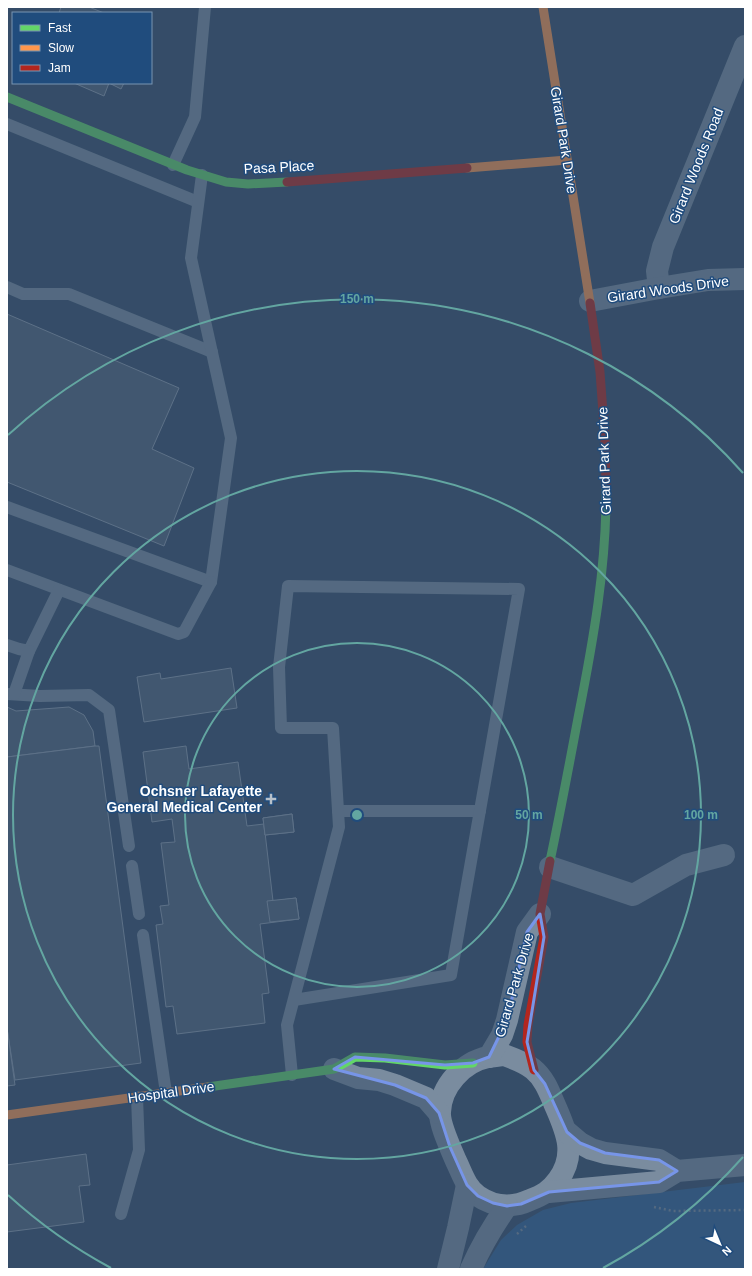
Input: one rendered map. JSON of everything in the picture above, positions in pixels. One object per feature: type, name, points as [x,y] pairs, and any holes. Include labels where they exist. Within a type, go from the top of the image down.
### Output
[{"type":"street","name":"Girard Park Drive","points":[[534,1070],[527,1042],[528,1025],[544,936],[540,914],[588,670],[599,599],[604,549],[606,495],[605,441],[600,372],[543,7]]},
{"type":"street","name":"Girard Woods Road","points":[[659,288],[657,271],[663,247],[745,46]]},
{"type":"street","name":"Pasa Place","points":[[7,97],[173,165],[226,182],[248,184],[344,178],[567,160]]},
{"type":"street","name":"Girard Woods Drive","points":[[590,301],[708,280],[745,279]]},
{"type":"street","points":[[550,867],[633,895],[686,865],[724,855]]},
{"type":"street","name":"Girard Park Drive","points":[[481,1060],[496,1045],[507,1020],[527,932],[540,914]]},
{"type":"street","points":[[548,1192],[559,1179],[566,1165],[568,1149],[567,1132],[545,1084],[534,1070],[519,1060],[504,1055],[481,1060],[456,1074],[442,1100],[439,1113],[441,1121],[450,1147],[467,1184],[478,1196],[492,1203],[508,1206],[521,1204],[548,1192],[659,1182],[677,1171],[745,1166]]},
{"type":"street","name":"Hospital Drive","points":[[7,1115],[334,1069],[355,1057],[385,1058],[445,1065],[481,1060]]},
{"type":"street","name":"Hospital Drive","points":[[334,1069],[358,1078],[379,1080],[395,1085],[426,1098],[439,1113]]},
{"type":"street","points":[[567,1132],[591,1149],[605,1153],[659,1160],[677,1171]]},
{"type":"street","points":[[448,1269],[467,1184]]},
{"type":"street","points":[[471,1269],[490,1230],[508,1206]]},
{"type":"lane","points":[[173,165],[195,117],[205,7]]},
{"type":"lane","points":[[7,124],[198,202]]},
{"type":"lane","points":[[7,570],[178,634],[184,632],[211,582],[231,438],[191,258],[202,175]]},
{"type":"lane","points":[[7,287],[23,294],[69,294],[212,352]]},
{"type":"lane","points":[[7,507],[211,582]]},
{"type":"lane","points":[[292,1075],[287,1025],[339,827],[333,728],[281,728],[279,667],[288,586],[519,589],[451,975],[294,1000]]},
{"type":"lane","points":[[59,590],[29,651],[11,694],[40,696],[89,695],[109,710],[129,846]]},
{"type":"lane","points":[[7,645],[29,651]]},
{"type":"lane","points":[[338,811],[480,811]]},
{"type":"lane","points":[[132,866],[139,914]]},
{"type":"lane","points":[[143,935],[166,1093]]},
{"type":"lane","points":[[121,1214],[139,1150],[137,1097]]},
{"type":"path","points":[[650,1206],[673,1211],[745,1210]]},
{"type":"path","points":[[512,1239],[528,1224]]},
{"type":"highlighted area","points":[[540,914],[544,937],[527,1042],[534,1070],[545,1084],[567,1132],[580,1143],[605,1153],[659,1160],[677,1171],[659,1182],[549,1192],[521,1204],[507,1206],[493,1203],[478,1196],[467,1185],[450,1147],[439,1113],[426,1098],[395,1085],[334,1069],[355,1057],[445,1065],[473,1063],[489,1057],[507,1020],[527,932]]},
{"type":"shaded area","points":[[745,1182],[745,1269],[483,1269],[501,1240],[517,1225],[543,1210],[571,1203]]},
{"type":"building","points":[[61,7],[89,7],[102,12],[59,12]]},
{"type":"building","points":[[76,84],[109,84],[104,96]]},
{"type":"building","points":[[111,84],[124,84],[121,89]]},
{"type":"building","points":[[7,314],[179,388],[152,449],[194,468],[164,546],[7,482]]},
{"type":"building","points":[[231,668],[237,708],[144,722],[137,677],[160,673],[161,679]]},
{"type":"building","points":[[7,707],[16,711],[69,707],[84,715],[93,731],[95,746],[7,757]]},
{"type":"building","points":[[99,746],[141,1063],[15,1080],[7,1028],[7,757]]},
{"type":"building","points":[[186,746],[189,769],[238,762],[247,826],[264,824],[273,901],[296,898],[299,919],[260,924],[269,993],[262,994],[265,1023],[177,1034],[173,1006],[166,1007],[156,925],[163,924],[160,906],[169,905],[161,843],[175,842],[172,819],[152,822],[143,752]]},
{"type":"building","points":[[292,814],[294,832],[265,835],[263,818]]},
{"type":"building","points":[[292,814],[294,832],[265,835],[263,818]]},
{"type":"building","points":[[296,898],[299,919],[270,922],[267,901]]},
{"type":"building","points":[[7,1028],[15,1085],[7,1086]]},
{"type":"building","points":[[86,1154],[90,1185],[79,1186],[84,1222],[7,1232],[7,1165]]},
{"type":"traffic: fast","points":[[7,97],[187,170],[226,182],[248,184],[287,182]]},
{"type":"traffic: fast","points":[[550,861],[594,632],[602,574],[606,516],[606,487]]},
{"type":"traffic: fast","points":[[208,1087],[334,1069],[355,1057],[385,1058],[445,1065],[473,1063]]},
{"type":"traffic: slow","points":[[543,7],[590,303]]},
{"type":"traffic: slow","points":[[467,168],[567,160]]},
{"type":"traffic: slow","points":[[7,1115],[208,1087]]},
{"type":"traffic: jam","points":[[287,182],[467,168]]},
{"type":"traffic: jam","points":[[590,303],[600,372],[605,441],[606,487]]},
{"type":"traffic: jam","points":[[534,1070],[527,1042],[528,1025],[544,937],[540,914],[550,861]]},
{"type":"place","name":"Ochsner Lafayette General Medical Center","points":[[271,799]]}]
